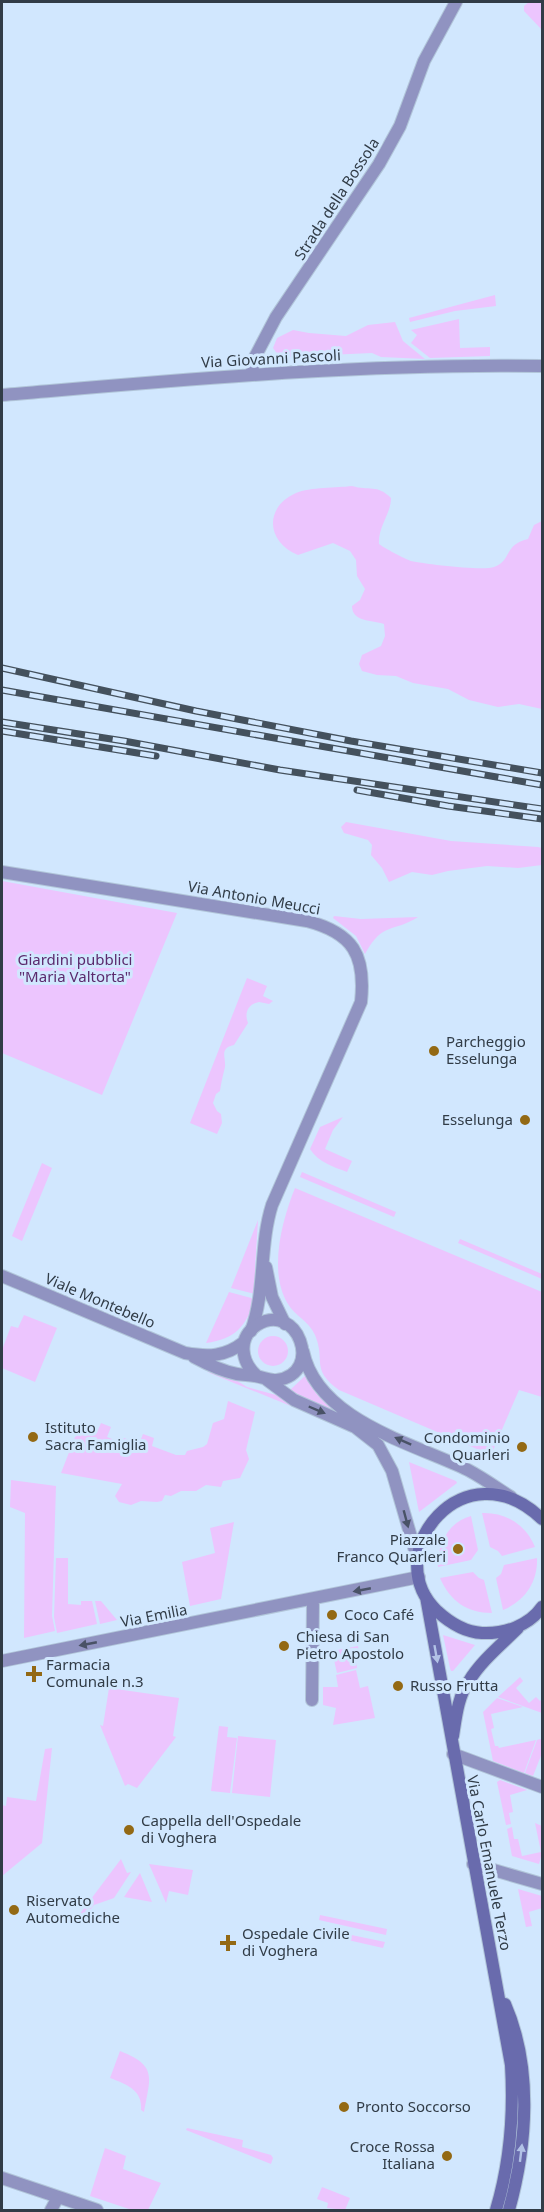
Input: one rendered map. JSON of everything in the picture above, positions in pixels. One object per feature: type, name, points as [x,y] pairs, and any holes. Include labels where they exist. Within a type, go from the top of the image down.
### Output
[{"type":"main road","points":[[539,1514],[511,1497],[493,1493],[474,1495],[456,1501],[441,1511],[429,1526],[421,1543],[418,1561],[419,1577],[431,1605],[446,1620],[467,1630],[490,1633],[506,1631],[521,1626],[541,1612]]},
{"type":"main road","name":"Via Carlo Emanuele Terzo","points":[[426,1597],[511,2065],[512,2110],[505,2173],[496,2211]]},
{"type":"main road","name":"Via Carlo Emanuele Terzo","points":[[452,1750],[461,1698],[468,1681],[483,1662],[521,1626]]},
{"type":"main road","name":"Via Carlo Emanuele Terzo","points":[[498,1987],[518,2040],[524,2104],[521,2152],[509,2211]]},
{"type":"street","name":"Strada della Bossola","points":[[251,375],[255,357],[276,317],[379,164],[400,126],[424,62],[456,2]]},
{"type":"street","name":"Via Giovanni Pascoli","points":[[2,394],[251,375],[457,364],[543,366]]},
{"type":"street","name":"Via Antonio Meucci","points":[[2,872],[307,921],[336,930],[352,946],[361,967],[363,981],[361,1002],[272,1205],[263,1248],[258,1306],[251,1331]]},
{"type":"street","name":"Via Antonio Meucci","points":[[263,1248],[272,1297],[285,1324]]},
{"type":"street","name":"Viale Montebello","points":[[2,1276],[188,1353],[207,1365],[237,1374],[276,1381],[292,1374],[298,1367],[303,1351]]},
{"type":"street","points":[[244,1342],[258,1324],[276,1321],[285,1324],[299,1335],[305,1362],[317,1385],[336,1405],[369,1425],[470,1471],[511,1497]]},
{"type":"street","name":"Viale Montebello","points":[[188,1353],[212,1356],[224,1354],[244,1342]]},
{"type":"street","name":"Viale Montebello","points":[[244,1342],[246,1365],[262,1378],[294,1400],[355,1427],[378,1445],[392,1472],[418,1561]]},
{"type":"street","name":"Via Emilia","points":[[2,1661],[419,1577]]},
{"type":"street","points":[[312,1700],[313,1600]]},
{"type":"street","points":[[452,1750],[543,1788]]},
{"type":"street","points":[[473,1864],[543,1884]]},
{"type":"street","points":[[2,2178],[97,2211]]},
{"type":"street","points":[[51,2211],[58,2197]]},
{"type":"green space","points":[[529,2],[542,2],[542,30],[524,11],[524,6]]},
{"type":"green space","points":[[495,295],[496,306],[455,311],[410,322],[409,318]]},
{"type":"green space","points":[[459,319],[460,348],[490,347],[490,356],[430,358],[411,343],[417,335],[411,330]]},
{"type":"green space","points":[[395,322],[403,341],[425,359],[381,357],[372,353],[283,357],[278,355],[273,348],[277,338],[293,330],[346,336],[368,325]]},
{"type":"green space","points":[[352,486],[377,489],[391,498],[380,531],[379,544],[411,561],[466,568],[494,567],[503,561],[515,545],[528,539],[534,525],[542,521],[542,709],[519,704],[498,707],[469,700],[448,689],[413,683],[396,676],[362,671],[359,664],[362,655],[381,646],[385,636],[384,624],[359,618],[353,611],[352,606],[360,600],[365,589],[357,576],[356,560],[350,551],[333,543],[298,555],[280,542],[273,524],[278,507],[296,493]]},
{"type":"green space","points":[[346,822],[451,841],[538,847],[542,848],[542,865],[518,868],[487,866],[432,875],[412,872],[389,882],[382,868],[371,855],[372,845],[368,840],[344,833],[341,827]]},
{"type":"green space","name":"Giardini pubblici \"Maria Valtorta\"","points":[[2,881],[177,913],[102,1095],[2,1053]]},
{"type":"green space","points":[[334,916],[361,919],[418,917],[383,932],[365,954],[356,936],[333,918]]},
{"type":"green space","points":[[247,978],[267,986],[263,996],[273,1001],[269,1004],[255,1003],[250,1007],[246,1016],[248,1023],[234,1045],[226,1048],[220,1091],[216,1094],[213,1103],[221,1114],[222,1123],[217,1134],[190,1123]]},
{"type":"green space","points":[[343,1117],[333,1130],[325,1149],[352,1161],[347,1172],[322,1161],[310,1149],[320,1127]]},
{"type":"green space","points":[[42,1163],[52,1168],[22,1241],[12,1236]]},
{"type":"green space","points":[[302,1172],[396,1212],[394,1217],[300,1177]]},
{"type":"green space","points":[[295,1188],[542,1292],[542,1397],[519,1390],[491,1455],[339,1390],[330,1383],[320,1364],[315,1335],[288,1304],[279,1277],[279,1246]]},
{"type":"green space","points":[[258,1220],[255,1268],[255,1294],[231,1288]]},
{"type":"green space","points":[[460,1239],[542,1274],[542,1279],[458,1243]]},
{"type":"green space","points":[[229,1292],[255,1299],[248,1317],[232,1334],[206,1343]]},
{"type":"green space","points":[[24,1315],[57,1328],[35,1382],[2,1368],[2,1350],[11,1326],[18,1328]]},
{"type":"green space","points":[[273,1336],[284,1340],[288,1351],[284,1362],[273,1366],[262,1362],[258,1351],[262,1340]]},
{"type":"green space","points":[[207,1372],[231,1377],[247,1387],[276,1395],[325,1420]]},
{"type":"green space","points":[[306,1375],[316,1393],[337,1415],[290,1390]]},
{"type":"green space","points":[[228,1401],[255,1412],[246,1450],[249,1459],[240,1478],[223,1481],[221,1487],[206,1485],[196,1491],[181,1491],[171,1496],[165,1495],[162,1501],[141,1501],[131,1505],[119,1502],[115,1496],[122,1484],[61,1473],[75,1437],[88,1427],[98,1430],[101,1423],[111,1427],[107,1437],[122,1443],[124,1438],[139,1444],[143,1434],[154,1438],[152,1446],[176,1455],[185,1455],[187,1451],[207,1444],[213,1423],[224,1419]]},
{"type":"green space","points":[[409,1462],[456,1481],[457,1483],[419,1512]]},
{"type":"green space","points":[[11,1480],[56,1486],[52,1616],[55,1631],[24,1638],[25,1513],[10,1507]]},
{"type":"green space","points":[[482,1513],[499,1515],[514,1521],[526,1532],[535,1547],[502,1556],[490,1547]]},
{"type":"green space","points":[[471,1516],[478,1550],[471,1560],[438,1567],[442,1543],[450,1529],[456,1523]]},
{"type":"green space","points":[[234,1522],[221,1599],[190,1606],[182,1562],[215,1553],[210,1528]]},
{"type":"green space","points":[[56,1558],[68,1558],[68,1604],[81,1605],[81,1601],[92,1601],[97,1624],[57,1633],[54,1617]]},
{"type":"green space","points":[[537,1558],[535,1575],[529,1590],[518,1601],[503,1610],[496,1578],[501,1574],[504,1565]]},
{"type":"green space","points":[[473,1572],[484,1580],[492,1613],[475,1611],[460,1604],[449,1593],[440,1578]]},
{"type":"green space","points":[[95,1601],[101,1601],[117,1620],[100,1624]]},
{"type":"green space","points":[[443,1635],[475,1645],[453,1671],[450,1668]]},
{"type":"green space","points":[[358,1646],[360,1657],[356,1659],[357,1668],[337,1673],[332,1651]]},
{"type":"green space","points":[[356,1670],[360,1688],[368,1686],[375,1718],[333,1725],[336,1708],[323,1705],[323,1687],[338,1687],[336,1675]]},
{"type":"green space","points":[[520,1677],[523,1681],[516,1688],[529,1703],[536,1697],[540,1701],[542,1699],[542,1713],[498,1697]]},
{"type":"green space","points":[[109,1688],[179,1698],[173,1736],[176,1737],[137,1788],[128,1784],[125,1786],[100,1725],[103,1726]]},
{"type":"green space","points":[[497,1698],[523,1707],[491,1714],[494,1728],[491,1729],[495,1746],[499,1748],[536,1740],[524,1773],[493,1761],[483,1712]]},
{"type":"green space","points":[[219,1726],[228,1727],[227,1737],[237,1738],[230,1793],[211,1791]]},
{"type":"green space","points":[[238,1736],[276,1740],[270,1797],[232,1793]]},
{"type":"green space","points":[[537,1740],[542,1740],[542,1753],[533,1776],[525,1773]]},
{"type":"green space","points":[[52,1748],[42,1843],[2,1876],[2,1805],[6,1806],[7,1797],[36,1801],[45,1749]]},
{"type":"green space","points":[[500,1780],[527,1790],[510,1795],[513,1812],[509,1813],[511,1824],[506,1825],[497,1782]]},
{"type":"green space","points":[[535,1823],[542,1826],[542,1853],[539,1864],[512,1856],[507,1829],[512,1827],[514,1839],[518,1839],[522,1856],[541,1852]]},
{"type":"green space","points":[[121,1859],[127,1873],[131,1872],[114,1898],[94,1905],[80,1923],[76,1919]]},
{"type":"green space","points":[[149,1864],[193,1870],[188,1895],[169,1891],[166,1903]]},
{"type":"green space","points":[[140,1873],[152,1902],[124,1897]]},
{"type":"green space","points":[[518,1889],[542,1896],[542,1908],[529,1912],[532,1926],[526,1927]]},
{"type":"green space","points":[[320,1915],[387,1929],[386,1935],[319,1920]]},
{"type":"green space","points":[[318,1928],[385,1942],[383,1948],[317,1933]]},
{"type":"green space","points":[[120,2051],[132,2056],[146,2068],[149,2081],[144,2112],[141,2110],[139,2097],[132,2089],[110,2078]]},
{"type":"green space","points":[[187,2128],[243,2140],[242,2147],[271,2155],[273,2158],[271,2164],[186,2130]]},
{"type":"green space","points":[[105,2148],[126,2156],[123,2169],[161,2183],[148,2210],[132,2210],[90,2196]]},
{"type":"green space","points":[[322,2187],[350,2198],[345,2210],[327,2208],[328,2203],[317,2199]]},
{"type":"railway","points":[[2,668],[196,711],[351,741],[542,773]]},
{"type":"railway","points":[[2,690],[542,785]]},
{"type":"railway","points":[[2,722],[124,741],[280,770],[542,809]]},
{"type":"railway","points":[[2,731],[156,756]]},
{"type":"railway","points":[[357,790],[542,819]]},
{"type":"place","name":"Parcheggio Esselunga","points":[[434,1051]]},
{"type":"place","name":"Esselunga","points":[[525,1120]]},
{"type":"place","name":"Istituto Sacra Famiglia","points":[[33,1437]]},
{"type":"place","name":"Condominio Quarleri","points":[[522,1447]]},
{"type":"place","name":"Piazzale Franco Quarleri","points":[[458,1549]]},
{"type":"place","name":"Coco Café","points":[[332,1615]]},
{"type":"place","name":"Chiesa di San Pietro Apostolo","points":[[284,1646]]},
{"type":"place","name":"Farmacia Comunale n.3","points":[[34,1674]]},
{"type":"place","name":"Russo Frutta","points":[[398,1686]]},
{"type":"place","name":"Cappella dell'Ospedale di Voghera","points":[[129,1830]]},
{"type":"place","name":"Riservato Automediche","points":[[14,1910]]},
{"type":"place","name":"Ospedale Civile di Voghera","points":[[228,1943]]},
{"type":"place","name":"Pronto Soccorso","points":[[344,2107]]},
{"type":"place","name":"Croce Rossa Italiana","points":[[447,2156]]}]
